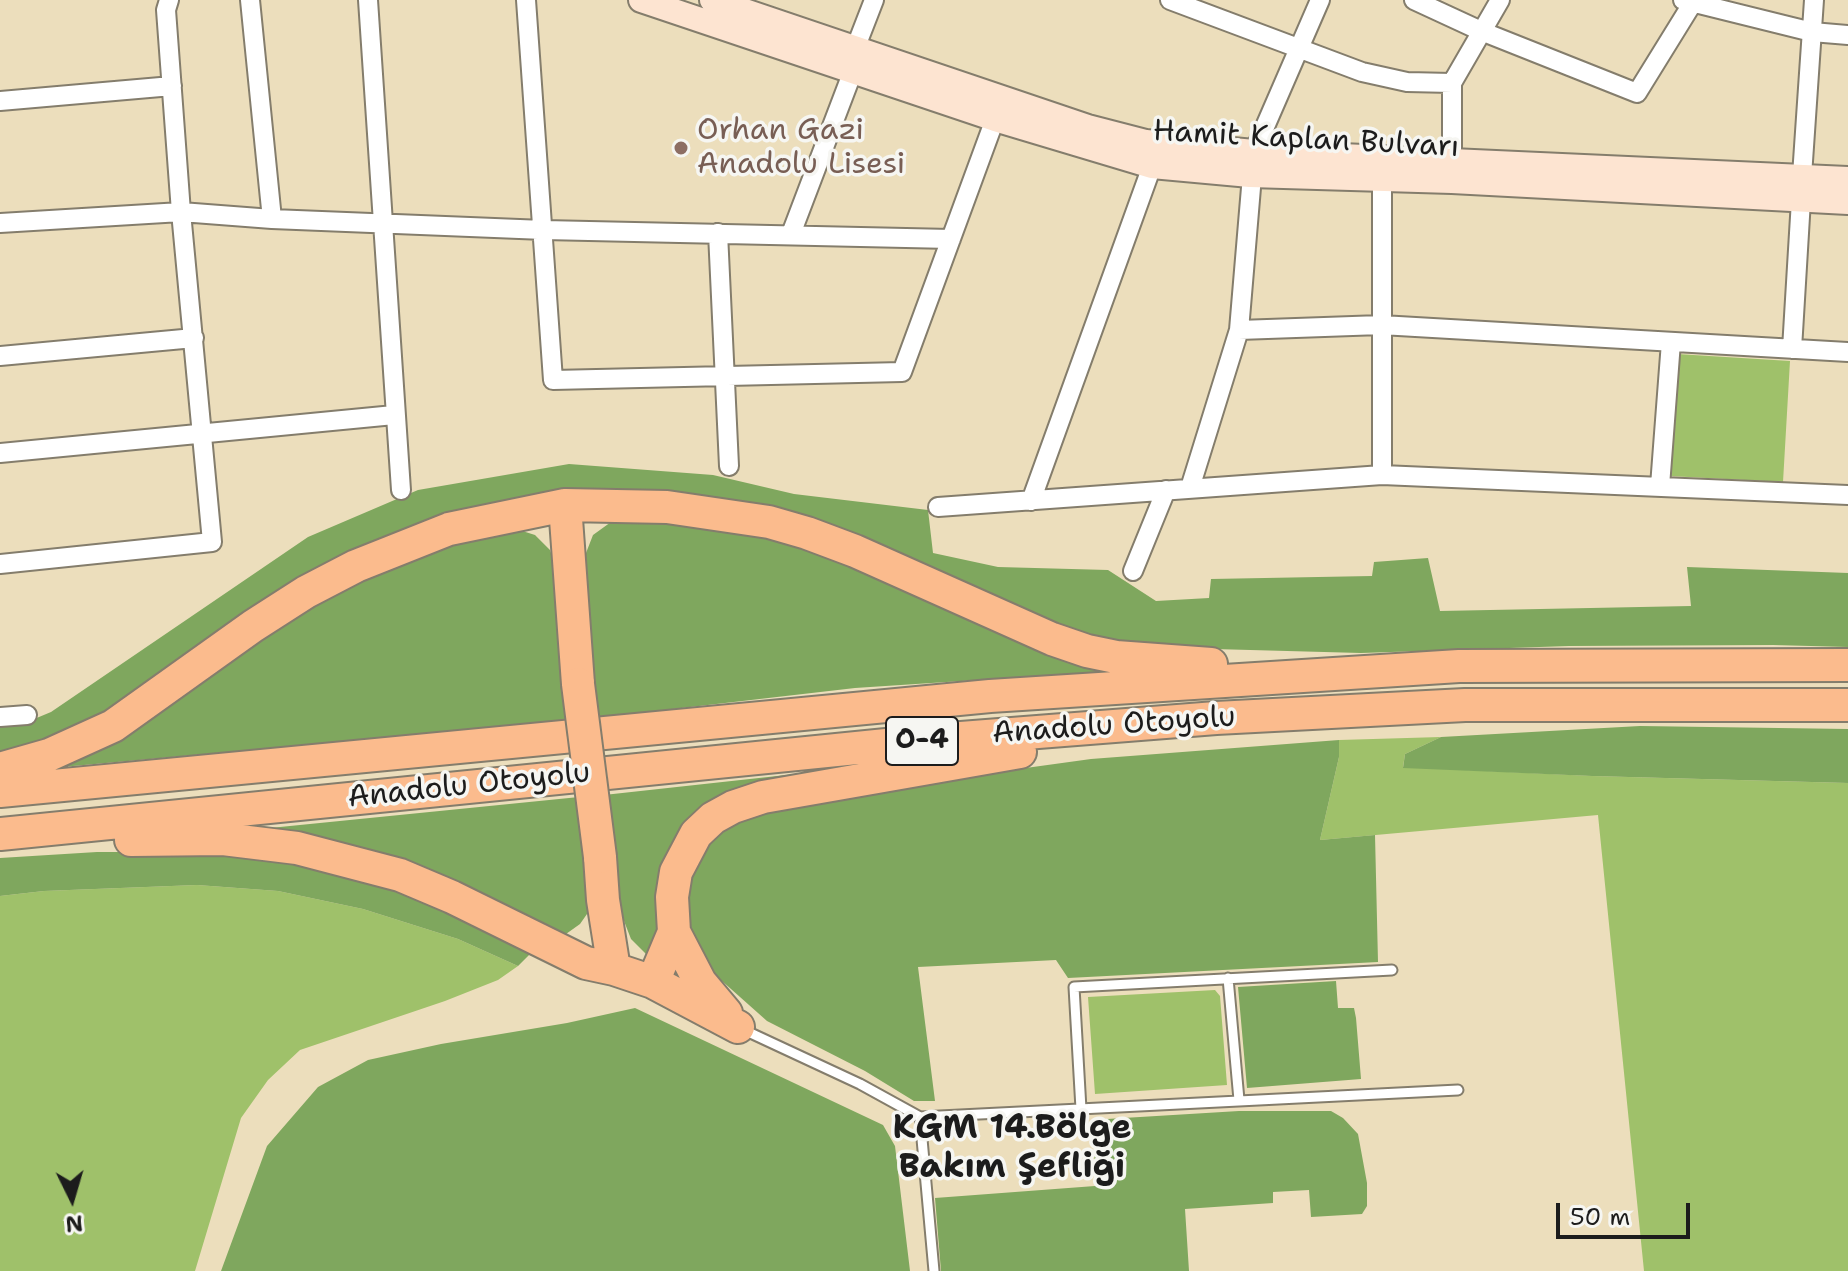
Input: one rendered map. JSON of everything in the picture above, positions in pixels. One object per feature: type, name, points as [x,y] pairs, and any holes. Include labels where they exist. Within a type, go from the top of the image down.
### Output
[{"type":"highway","points":[[0,769],[49,755],[113,726],[253,626],[306,592],[356,566],[449,529],[565,505],[667,507],[769,522],[855,551],[1052,639],[1116,657],[1367,671]]},
{"type":"highway","points":[[565,505],[578,684],[614,969]]},
{"type":"highway","name":"Anadolu Otoyolu","points":[[0,791],[990,696],[1367,671],[1506,666],[1848,665]]},
{"type":"highway","name":"Anadolu Otoyolu","points":[[0,834],[890,744],[1216,718],[1465,705],[1848,705]]},
{"type":"highway","points":[[738,1027],[700,982],[674,932],[672,897],[676,872],[696,834],[713,818],[763,797],[1216,718]]},
{"type":"highway","points":[[0,846],[142,839],[223,839],[297,848],[400,875],[586,963],[653,982],[738,1027]]},
{"type":"highway","points":[[552,947],[566,946],[579,937],[603,900]]},
{"type":"highway","points":[[653,982],[674,932]]},
{"type":"main road","name":"Hamit Kaplan Bulvarı","points":[[641,0],[1146,142],[1252,164],[1382,179],[1452,170]]},
{"type":"main road","name":"Hamit Kaplan Bulvarı","points":[[712,0],[771,10],[854,60],[995,119],[1152,166],[1252,164],[1452,170],[1802,188],[1848,202]]},
{"type":"main road","name":"Hamit Kaplan Bulvarı","points":[[1802,188],[1848,179]]},
{"type":"street","points":[[0,564],[212,542],[181,212],[166,10],[169,0]]},
{"type":"street","points":[[250,0],[272,219]]},
{"type":"street","points":[[368,0],[401,490]]},
{"type":"street","points":[[526,0],[553,380],[902,372],[995,119]]},
{"type":"street","points":[[791,234],[874,0]]},
{"type":"street","points":[[1170,0],[1387,79],[1452,83]]},
{"type":"street","points":[[1190,488],[1239,330],[1252,164],[1320,0]]},
{"type":"street","points":[[1414,0],[1481,31],[1637,93],[1687,2],[1812,32],[1848,35]]},
{"type":"street","points":[[1452,170],[1452,83],[1500,0]]},
{"type":"street","points":[[1792,349],[1814,0]]},
{"type":"street","points":[[0,101],[172,86]]},
{"type":"street","points":[[1031,501],[1152,166]]},
{"type":"street","points":[[1382,179],[1382,475]]},
{"type":"street","points":[[0,223],[181,212],[272,219],[544,230],[951,239]]},
{"type":"street","points":[[718,233],[729,466]]},
{"type":"street","points":[[1239,330],[1381,325],[1848,352]]},
{"type":"street","points":[[0,356],[194,338]]},
{"type":"street","points":[[1660,486],[1671,342]]},
{"type":"street","points":[[0,453],[394,415]]},
{"type":"street","points":[[938,507],[1382,475],[1848,495]]},
{"type":"street","points":[[1133,571],[1166,490]]},
{"type":"street","points":[[0,717],[27,715]]},
{"type":"lane","points":[[1081,1109],[1074,987],[1392,970]]},
{"type":"lane","points":[[1228,978],[1239,1100]]},
{"type":"lane","points":[[738,1027],[860,1084],[920,1117],[1458,1090]]},
{"type":"lane","points":[[920,1117],[934,1271]]},
{"type":"green space","points":[[1677,354],[1790,361],[1783,482],[1669,476]]},
{"type":"green space","points":[[569,464],[713,475],[794,494],[928,510],[933,553],[998,567],[1108,570],[1156,601],[1209,598],[1211,579],[1372,576],[1374,562],[1428,558],[1440,611],[1691,606],[1687,567],[1848,573],[1848,647],[1569,646],[1361,653],[1103,646],[764,511],[428,525],[117,712],[0,762],[0,726],[27,722],[51,712],[308,537],[418,490]]},
{"type":"green space","points":[[633,517],[768,533],[1114,671],[855,688],[595,718],[584,577],[586,553],[593,535],[611,522]]},
{"type":"green space","points":[[516,529],[535,535],[550,550],[557,571],[568,721],[51,768],[301,608],[446,541]]},
{"type":"green space","points":[[1640,726],[1848,729],[1848,783],[1403,768],[1405,754],[1441,737]]},
{"type":"green space","points":[[1441,737],[1405,754],[1403,767],[1848,783],[1848,1271],[1644,1271],[1598,815],[1320,840],[1339,757],[1339,740]]},
{"type":"green space","points":[[1339,740],[1339,757],[1320,840],[1375,835],[1378,962],[1068,978],[1056,960],[918,967],[935,1101],[914,1101],[865,1071],[767,1021],[704,965],[690,940],[687,889],[697,857],[713,837],[739,818],[888,787],[1091,759]]},
{"type":"green space","points":[[850,768],[717,799],[649,957],[631,939],[619,908],[604,795]]},
{"type":"green space","points":[[579,797],[589,897],[587,914],[580,924],[566,934],[549,936],[339,843],[270,828]]},
{"type":"green space","points":[[97,852],[194,852],[302,866],[376,883],[444,908],[533,951],[518,966],[458,939],[363,909],[278,891],[197,885],[44,891],[0,896],[0,858]]},
{"type":"green space","points":[[197,885],[278,891],[363,909],[458,939],[518,966],[498,980],[445,1001],[300,1050],[268,1080],[241,1118],[195,1271],[0,1271],[0,896],[44,891]]},
{"type":"green space","points":[[1336,981],[1338,1008],[1354,1008],[1361,1079],[1247,1088],[1238,987]]},
{"type":"green space","points":[[1215,990],[1220,996],[1227,1085],[1095,1094],[1088,997]]},
{"type":"green space","points":[[635,1008],[883,1125],[895,1146],[910,1271],[221,1271],[267,1146],[318,1087],[368,1060]]},
{"type":"green space","points":[[1239,1111],[1331,1111],[1343,1118],[1358,1134],[1367,1183],[1367,1206],[1362,1214],[1311,1217],[1309,1190],[1273,1192],[1273,1203],[1185,1209],[1189,1271],[941,1271],[935,1198],[1095,1186],[1094,1133],[1107,1119]]},
{"type":"place","name":"Orhan Gazi Anadolu Lisesi","points":[[681,148]]},
{"type":"district","name":"KGM 14.Bölge Bakım Şefliği","points":[[1012,1148]]}]
